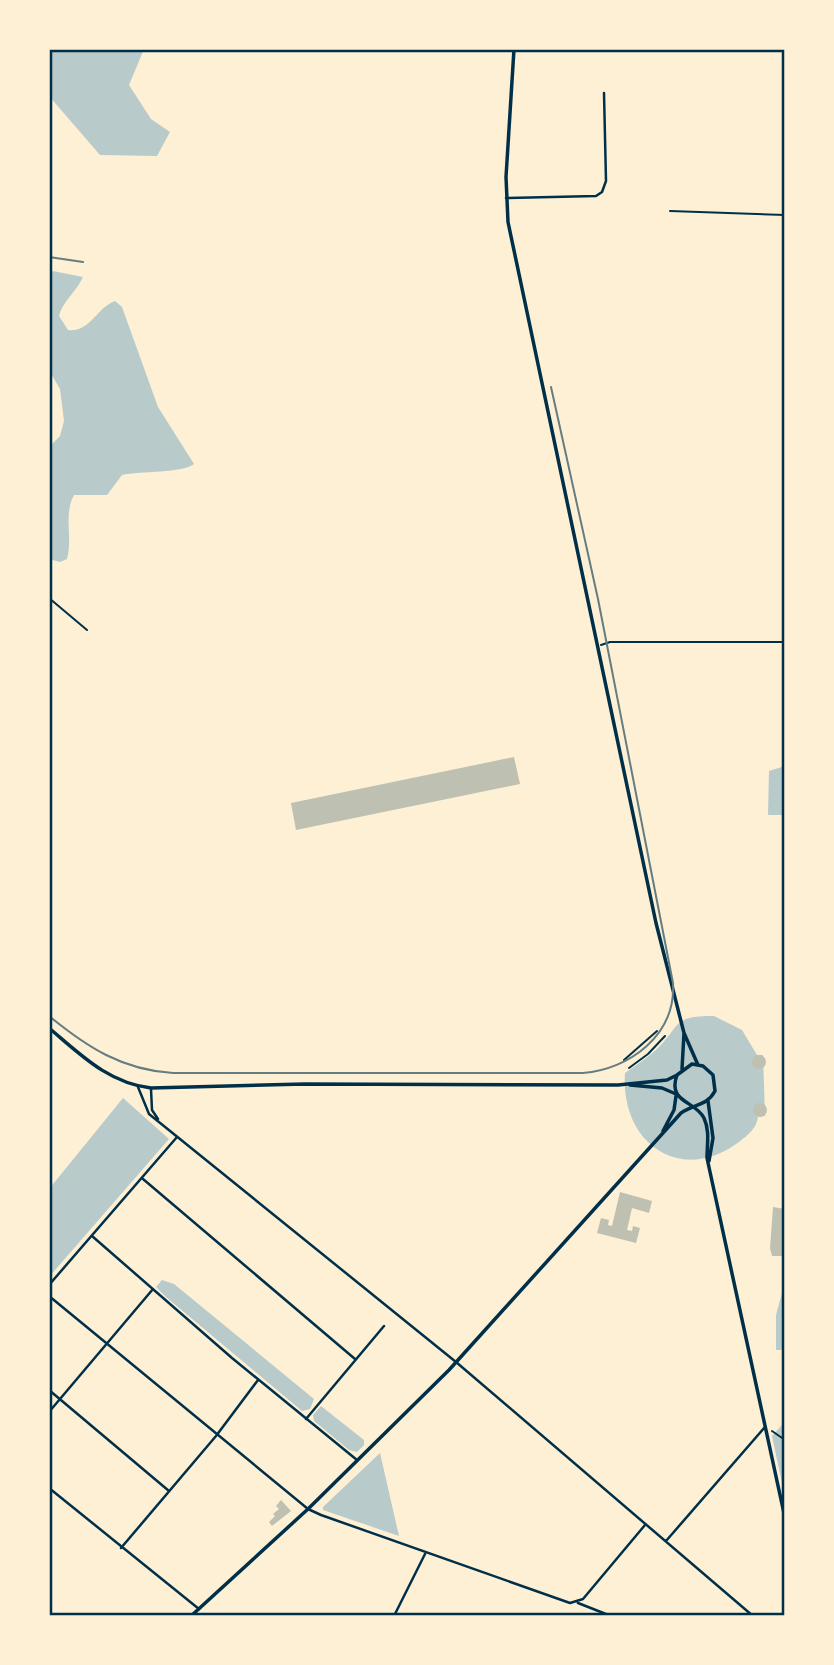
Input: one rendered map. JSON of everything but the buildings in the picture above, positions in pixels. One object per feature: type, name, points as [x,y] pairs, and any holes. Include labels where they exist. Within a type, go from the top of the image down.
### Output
[{"type":"street","points":[[191,1616],[308,1509],[456,1362],[663,1131],[681,1113],[708,1101],[715,1091],[715,1080],[710,1071],[698,1065],[684,1032],[659,936],[510,233],[506,198],[514,49]]},
{"type":"street","points":[[506,198],[596,196],[602,192],[606,181],[604,93]]},
{"type":"street","points":[[49,1028],[107,1074],[138,1087],[151,1088],[305,1084],[628,1084],[667,1080],[682,1069],[698,1065]]},
{"type":"street","points":[[682,1069],[684,1032]]},
{"type":"street","points":[[663,1131],[674,1110],[677,1075]]},
{"type":"street","points":[[628,1084],[662,1088],[676,1094],[684,1104],[693,1106],[706,1124],[709,1162],[785,1518]]},
{"type":"street","points":[[138,1087],[145,1110],[456,1362],[753,1616]]},
{"type":"street","points":[[151,1088],[152,1110],[160,1122]]},
{"type":"street","points":[[708,1101],[713,1133],[709,1162]]},
{"type":"street","points":[[49,1285],[177,1137]]},
{"type":"street","points":[[142,1179],[355,1359]]},
{"type":"street","points":[[92,1236],[258,1380],[357,1460]]},
{"type":"street","points":[[49,1412],[154,1289]]},
{"type":"street","points":[[49,1296],[308,1509],[425,1554],[611,1616]]},
{"type":"street","points":[[306,1419],[384,1326]]},
{"type":"street","points":[[121,1548],[216,1436],[258,1380]]},
{"type":"street","points":[[49,1390],[169,1491]]},
{"type":"street","points":[[666,1541],[765,1426]]},
{"type":"street","points":[[49,1488],[199,1609]]},
{"type":"street","points":[[576,1603],[646,1524]]},
{"type":"street","points":[[394,1616],[425,1554]]},
{"type":"lane","points":[[670,211],[785,215]]},
{"type":"lane","points":[[49,598],[87,629]]},
{"type":"path","points":[[598,646],[610,642],[785,642]]},
{"type":"path","points":[[624,1060],[657,1031]]},
{"type":"path","points":[[629,1068],[648,1054],[665,1036]]},
{"type":"path","points":[[765,1426],[785,1440]]},
{"type":"shaded area","points":[[49,49],[144,49],[129,85],[151,119],[170,132],[157,156],[100,155],[49,96]]},
{"type":"shaded area","points":[[53,271],[83,277],[59,316],[68,330],[82,328],[108,304],[115,301],[122,307],[158,407],[194,464],[181,469],[122,475],[107,495],[74,495],[69,511],[67,559],[60,562],[49,559],[49,447],[60,436],[64,421],[60,389],[49,370],[49,277]]},
{"type":"shaded area","points":[[785,766],[785,815],[768,815],[769,771]]},
{"type":"shaded area","points":[[714,1016],[742,1030],[757,1055],[763,1055],[765,1116],[758,1116],[749,1134],[717,1154],[695,1159],[675,1158],[658,1150],[643,1137],[632,1119],[626,1098],[625,1073],[656,1050],[684,1020]]},
{"type":"shaded area","points":[[123,1098],[169,1139],[49,1277],[49,1189]]},
{"type":"shaded area","points":[[162,1280],[174,1284],[314,1399],[310,1409],[302,1411],[166,1297],[156,1287]]},
{"type":"shaded area","points":[[785,1282],[785,1350],[776,1350],[776,1315]]},
{"type":"shaded area","points":[[321,1406],[364,1440],[364,1445],[357,1452],[349,1450],[314,1421],[313,1415]]},
{"type":"shaded area","points":[[782,1425],[785,1427],[785,1497],[772,1436]]},
{"type":"shaded area","points":[[380,1453],[399,1536],[323,1510],[323,1507]]},
{"type":"tram line","points":[[49,1016],[91,1047],[121,1062],[173,1073],[583,1073],[617,1065],[647,1046],[658,1033],[672,1002],[673,983],[598,599],[551,387]]},
{"type":"railway","points":[[49,257],[83,262]]}]
